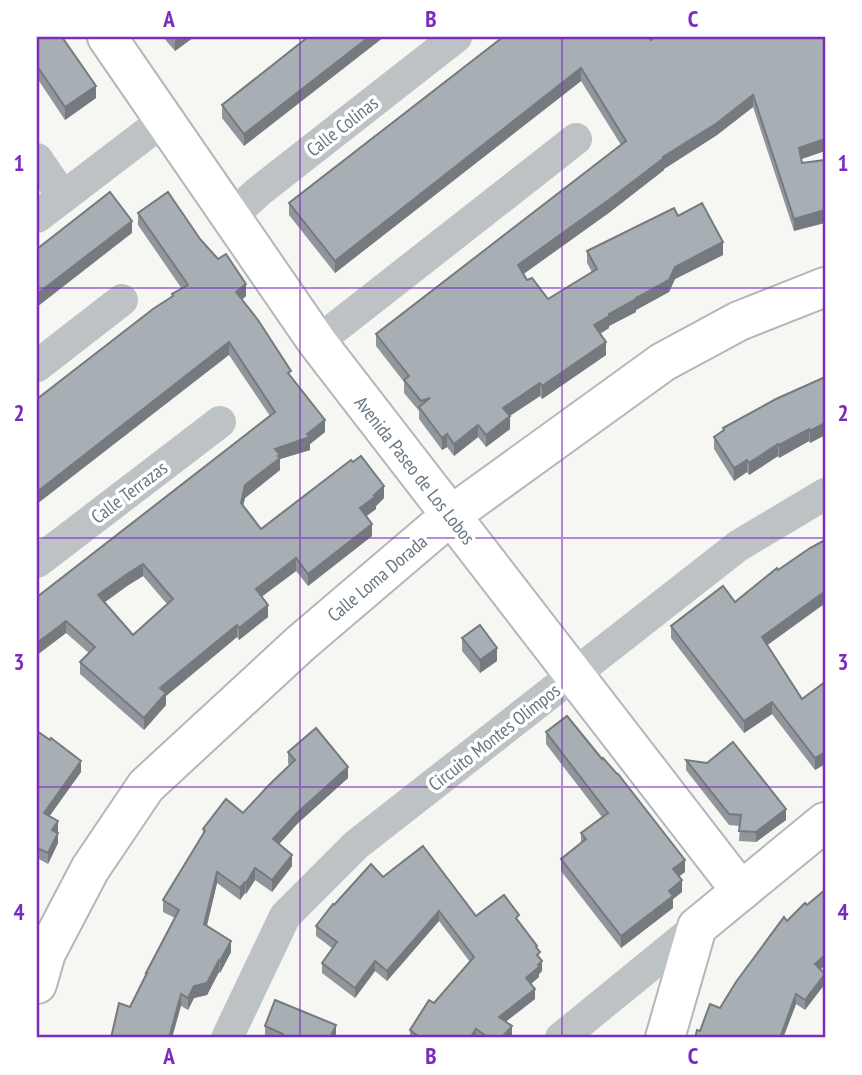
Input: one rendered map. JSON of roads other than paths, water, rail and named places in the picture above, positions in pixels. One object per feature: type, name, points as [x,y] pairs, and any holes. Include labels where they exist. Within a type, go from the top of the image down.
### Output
[{"type":"street","name":"Avenida Paseo de Los Lobos","points":[[107,37],[317,342],[741,891]]},
{"type":"street","name":"Calle Colinas","points":[[231,217],[258,192],[456,37]]},
{"type":"street","points":[[37,217],[164,120]]},
{"type":"street","points":[[317,342],[576,139]]},
{"type":"street","points":[[37,159],[63,197]]},
{"type":"street","name":"Calle Loma Dorada","points":[[37,984],[46,953],[90,869],[146,786],[300,643],[450,516],[663,362],[739,321],[825,287]]},
{"type":"street","points":[[37,366],[122,300]]},
{"type":"street","name":"Calle Terrazas","points":[[37,562],[220,422]]},
{"type":"street","name":"Circuito Montes Olimpos","points":[[227,1038],[285,916],[356,845],[738,545],[825,494]]},
{"type":"street","points":[[561,1038],[825,822]]},
{"type":"street","points":[[665,1038],[697,927]]}]
